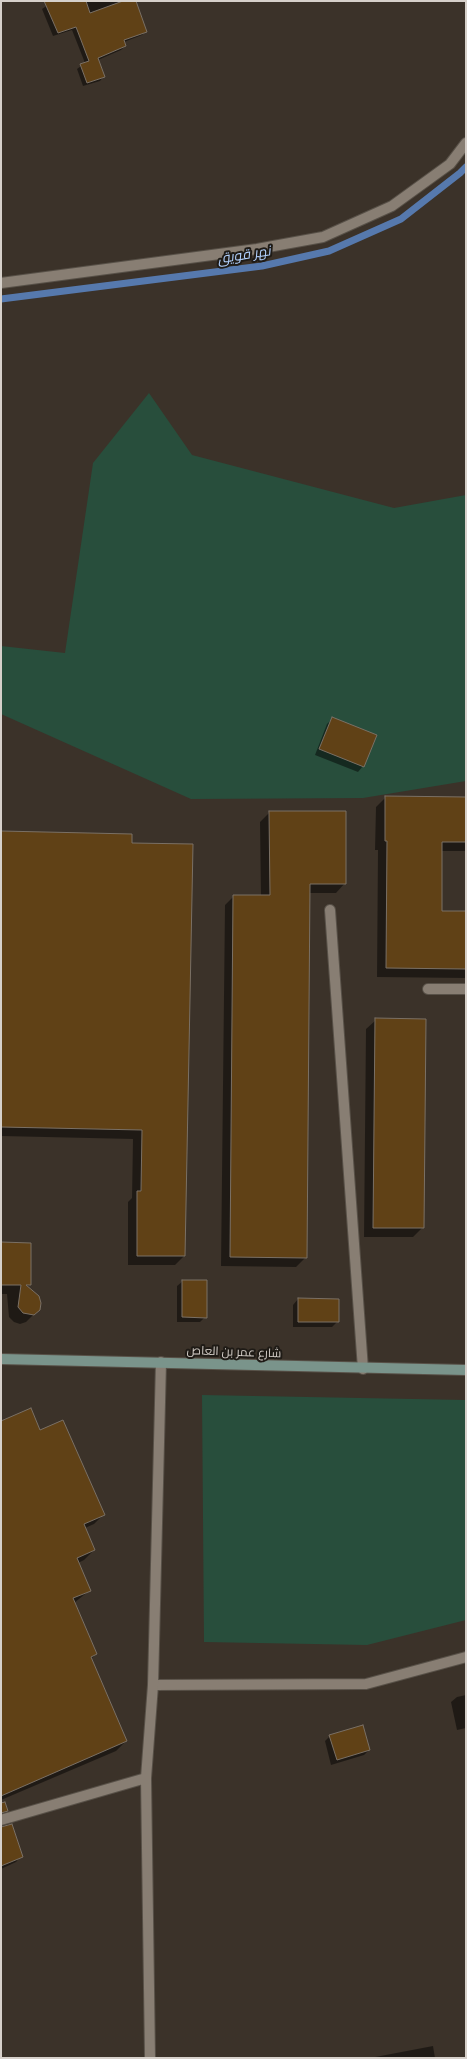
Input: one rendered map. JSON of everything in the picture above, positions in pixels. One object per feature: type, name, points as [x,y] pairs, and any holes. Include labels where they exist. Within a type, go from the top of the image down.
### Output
[{"type":"street","points":[[1,283],[257,249],[323,237],[392,206],[450,164],[466,143]]},
{"type":"street","points":[[330,910],[363,1368]]},
{"type":"street","points":[[428,989],[466,989]]},
{"type":"street","name":"شارع عمر بن العاص","points":[[1,1359],[466,1370]]},
{"type":"street","points":[[150,2058],[146,1778],[153,1685],[161,1362]]},
{"type":"street","points":[[153,1685],[366,1684],[466,1658]]},
{"type":"street","points":[[1,1820],[146,1778]]},
{"type":"green space","points":[[149,393],[192,455],[394,508],[466,495],[466,781],[363,798],[191,799],[1,714],[1,646],[65,653],[93,463]]},
{"type":"green space","points":[[202,1395],[466,1400],[466,1620],[367,1645],[204,1642]]},
{"type":"building","points":[[44,1],[86,1],[90,13],[123,1],[136,1],[147,32],[124,40],[126,46],[98,58],[105,77],[87,83],[80,64],[89,61],[76,27],[58,33]]},
{"type":"building","points":[[332,717],[377,735],[364,767],[319,749]]},
{"type":"building","points":[[385,796],[466,797],[466,842],[442,842],[442,911],[466,911],[466,969],[386,968],[387,841],[385,841]]},
{"type":"building","points":[[269,811],[346,811],[346,884],[310,884],[307,1258],[230,1257],[233,895],[270,895]]},
{"type":"building","points":[[1,831],[132,834],[132,843],[193,844],[185,1256],[137,1256],[137,1191],[141,1191],[142,1130],[1,1127]]},
{"type":"building","points":[[375,1018],[426,1019],[424,1228],[373,1228]]},
{"type":"building","points":[[1,1242],[31,1243],[31,1285],[26,1285],[39,1296],[41,1303],[40,1310],[34,1315],[23,1313],[18,1307],[21,1285],[1,1285]]},
{"type":"building","points":[[182,1280],[207,1280],[207,1318],[182,1317]]},
{"type":"building","points":[[298,1298],[339,1299],[339,1322],[298,1322]]},
{"type":"building","points":[[31,1408],[40,1430],[63,1420],[105,1515],[84,1524],[95,1550],[77,1558],[91,1591],[73,1598],[97,1654],[91,1657],[127,1741],[1,1796],[1,1421]]},
{"type":"building","points":[[363,1725],[370,1750],[337,1760],[329,1735]]},
{"type":"building","points":[[5,1802],[8,1811],[1,1813],[1,1803]]},
{"type":"building","points":[[12,1824],[23,1857],[1,1866],[1,1827]]},
{"type":"waterway","name":"نهر قويق","points":[[1,299],[262,266],[329,251],[401,219],[466,167]]}]
